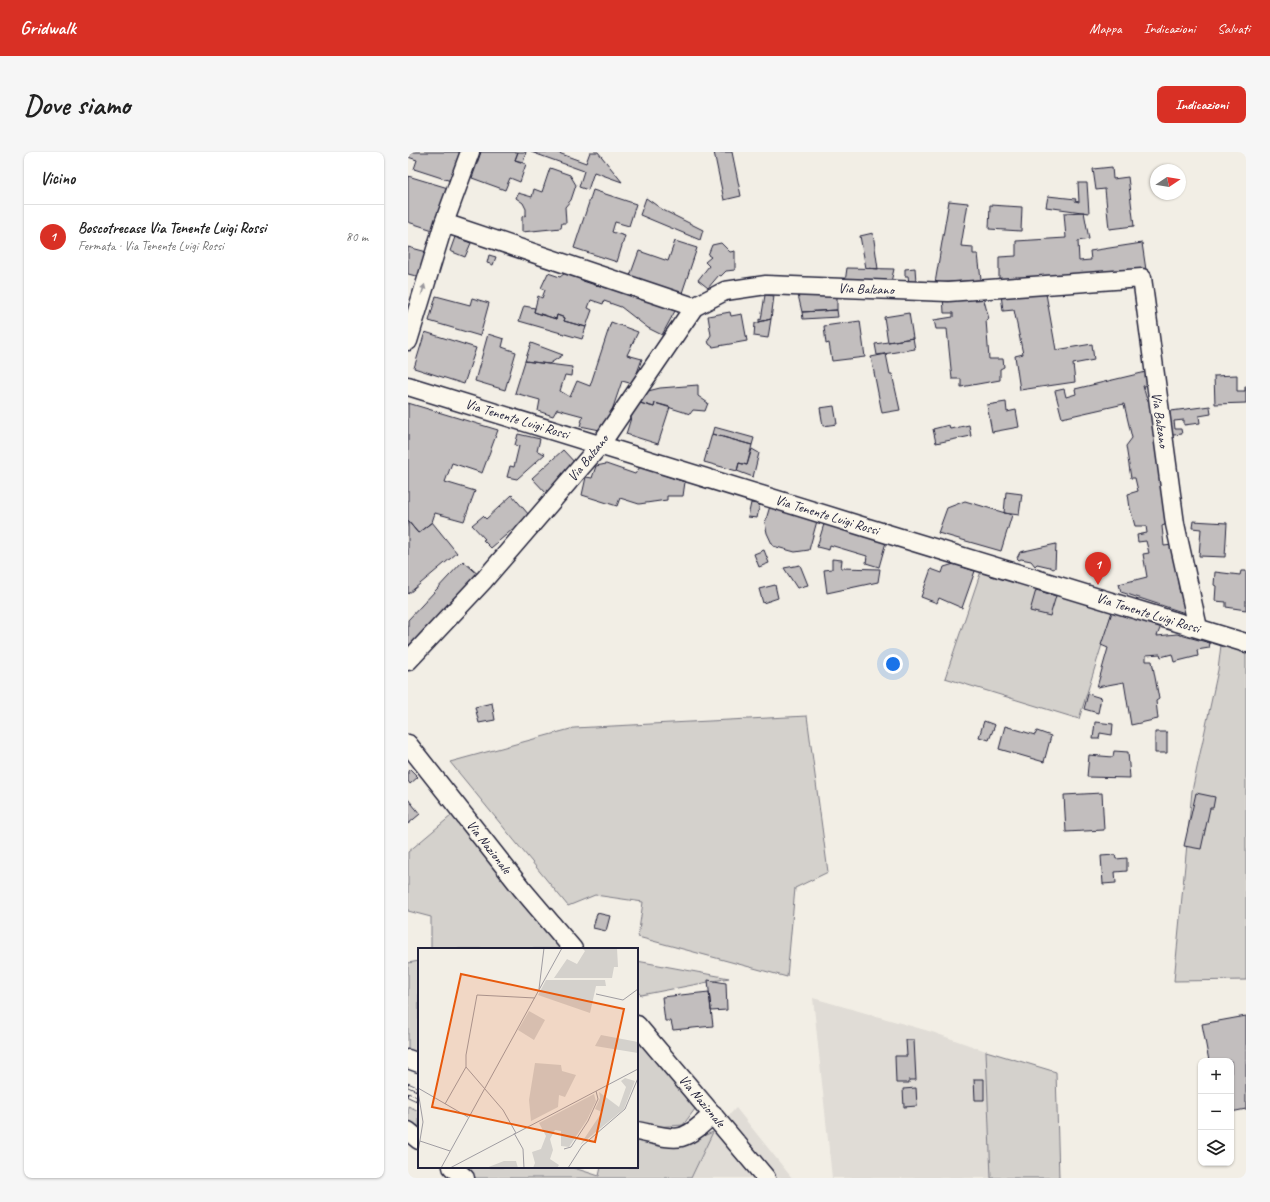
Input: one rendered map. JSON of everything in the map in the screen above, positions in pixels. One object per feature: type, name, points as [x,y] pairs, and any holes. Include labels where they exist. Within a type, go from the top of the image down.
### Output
[{"type":"street","points":[[408,341],[444,223],[470,152]]},
{"type":"street","points":[[444,223],[694,307]]},
{"type":"street","name":"Via Balzano","points":[[408,661],[484,580],[600,445],[694,307],[726,291],[766,285],[948,292],[1142,278],[1175,524],[1198,628]]},
{"type":"street","name":"Via Tenente Luigi Rossi","points":[[408,386],[1246,643]]},
{"type":"street","name":"Via Nazionale","points":[[408,744],[522,889],[572,948]]},
{"type":"street","name":"Via Nazionale","points":[[638,1026],[766,1178]]},
{"type":"street","points":[[408,1059],[418,1063]]},
{"type":"street","points":[[638,1131],[672,1137],[682,1137],[695,1129],[713,1114]]},
{"type":"street","points":[[408,1131],[418,1139]]},
{"type":"street","points":[[453,1168],[465,1178]]},
{"type":"shaded area","points":[[981,571],[1112,612],[1079,719],[945,678]]},
{"type":"shaded area","points":[[1221,645],[1246,652],[1246,980],[1174,981],[1192,791],[1218,670]]},
{"type":"shaded area","points":[[807,716],[828,872],[795,888],[787,977],[638,937],[643,902],[595,895],[568,906],[450,762],[574,728]]},
{"type":"shaded area","points":[[452,815],[562,948],[431,948],[431,917],[408,911],[408,852]]},
{"type":"shaded area","points":[[418,961],[418,1054],[408,1050],[408,963]]},
{"type":"shaded area","points":[[638,961],[729,978],[641,995],[638,992]]},
{"type":"shaded area","points":[[813,998],[932,1032],[986,1051],[991,1178],[832,1178]]},
{"type":"shaded area","points":[[638,1040],[695,1109],[683,1125],[655,1127],[638,1123]]},
{"type":"shaded area","points":[[986,1051],[1056,1072],[1059,1178],[991,1178]]},
{"type":"shaded area","points":[[408,1106],[418,1111],[418,1133],[408,1125]]},
{"type":"shaded area","points":[[736,1108],[792,1178],[691,1178],[713,1132]]},
{"type":"shaded area","points":[[713,1132],[691,1178],[475,1178],[462,1168],[574,1168],[599,1176],[601,1168],[638,1168],[638,1138],[677,1147]]},
{"type":"building","points":[[408,152],[460,152],[451,181],[414,169],[417,160],[408,157]]},
{"type":"building","points":[[481,152],[518,152],[515,160],[526,164],[520,182],[510,178],[505,190],[472,178]]},
{"type":"building","points":[[518,152],[526,152],[523,162],[515,160]]},
{"type":"building","points":[[531,152],[556,152],[586,163],[590,152],[598,152],[622,182],[594,172],[588,190],[579,187],[584,171]]},
{"type":"building","points":[[714,152],[732,152],[741,196],[724,200]]},
{"type":"building","points":[[1112,167],[1113,179],[1128,177],[1134,226],[1109,229],[1105,189],[1096,190],[1093,169]]},
{"type":"building","points":[[550,168],[570,175],[576,185],[571,200],[565,207],[566,223],[562,223],[561,228],[522,232],[522,217],[526,215],[526,209],[523,203],[516,198],[518,193],[532,197],[534,189],[542,192]]},
{"type":"building","points":[[408,176],[448,188],[436,231],[408,222]]},
{"type":"building","points":[[1078,183],[1087,183],[1089,213],[1046,207],[1048,196],[1076,199],[1075,201],[1079,202]]},
{"type":"building","points":[[593,190],[636,204],[629,226],[615,222],[612,232],[625,236],[617,262],[574,248]]},
{"type":"building","points":[[646,198],[663,210],[703,230],[700,240],[640,215]]},
{"type":"building","points":[[949,201],[968,203],[961,246],[973,247],[973,254],[978,254],[981,280],[935,283]]},
{"type":"building","points":[[990,205],[1022,207],[1021,231],[989,229]]},
{"type":"building","points":[[1084,212],[1089,239],[1078,241],[1079,261],[1091,260],[1090,251],[1142,243],[1146,270],[1098,276],[999,279],[999,257],[1016,256],[1016,241],[1066,238],[1064,213]]},
{"type":"building","points":[[873,233],[878,269],[866,268],[860,236]]},
{"type":"building","points":[[455,237],[471,243],[465,257],[450,251]]},
{"type":"building","points":[[675,241],[697,248],[682,293],[630,276],[639,251],[668,261]]},
{"type":"building","points":[[721,243],[730,252],[735,251],[735,270],[726,271],[721,276],[719,275],[708,288],[698,280],[709,266],[705,262],[711,257],[708,255],[712,245]]},
{"type":"building","points":[[408,247],[427,252],[420,277],[408,274]]},
{"type":"building","points":[[489,255],[496,257],[493,265],[487,263]]},
{"type":"building","points":[[847,268],[894,269],[891,282],[845,282]]},
{"type":"building","points":[[915,268],[916,282],[909,283],[908,276],[905,276],[905,269]]},
{"type":"building","points":[[548,273],[560,277],[565,273],[583,276],[583,281],[598,286],[599,283],[663,303],[675,311],[662,335],[648,328],[621,307],[604,301],[603,304],[591,300],[588,308],[592,310],[586,327],[564,321],[565,318],[557,315],[556,319],[534,312],[538,296],[542,298],[545,290],[541,288]]},
{"type":"building","points":[[1045,288],[1056,350],[1092,344],[1094,360],[1073,364],[1075,382],[1020,390],[1015,356],[1023,354],[1014,310],[1003,311],[1001,294]]},
{"type":"building","points":[[982,293],[989,319],[986,320],[989,359],[1003,359],[1004,367],[1000,369],[1000,380],[961,387],[961,379],[952,379],[947,329],[936,329],[934,320],[953,317],[953,313],[944,313],[943,295]]},
{"type":"building","points":[[765,295],[774,296],[771,319],[759,322],[759,319],[761,320]]},
{"type":"building","points":[[798,295],[837,297],[837,310],[802,312]]},
{"type":"building","points":[[436,296],[470,305],[472,298],[489,303],[480,336],[429,321]]},
{"type":"building","points":[[524,306],[535,308],[534,312],[556,319],[557,315],[565,318],[564,321],[586,327],[582,339],[519,321]]},
{"type":"building","points":[[837,310],[838,317],[803,319],[802,312]]},
{"type":"building","points":[[730,312],[731,316],[742,314],[747,341],[713,347],[709,344],[708,340],[711,335],[708,316]]},
{"type":"building","points":[[909,313],[913,338],[888,342],[884,317]]},
{"type":"building","points":[[771,319],[768,338],[754,336],[755,323]]},
{"type":"building","points":[[860,321],[865,357],[832,361],[829,343],[826,344],[824,326]]},
{"type":"building","points":[[611,322],[638,332],[627,355],[642,359],[633,384],[622,381],[605,431],[580,426],[583,416],[557,409],[553,416],[538,411],[540,400],[515,393],[525,361],[572,367],[571,376],[565,375],[560,391],[570,397],[577,381],[590,386]]},
{"type":"building","points":[[425,332],[476,348],[464,384],[414,368]]},
{"type":"building","points":[[488,334],[504,339],[502,347],[516,352],[505,390],[475,381]]},
{"type":"building","points":[[913,338],[915,349],[877,355],[875,344]]},
{"type":"building","points":[[531,343],[563,355],[549,364],[525,361]]},
{"type":"building","points":[[886,354],[900,410],[882,413],[871,357]]},
{"type":"building","points":[[1146,372],[1149,385],[1143,386],[1147,400],[1152,399],[1169,523],[1162,526],[1164,546],[1172,545],[1180,594],[1184,594],[1186,609],[1185,613],[1121,592],[1119,584],[1147,577],[1143,554],[1149,553],[1146,541],[1138,542],[1137,535],[1147,533],[1146,526],[1135,526],[1130,508],[1128,494],[1138,491],[1135,478],[1131,478],[1126,446],[1132,438],[1124,404],[1062,418],[1055,391],[1064,389],[1066,397],[1076,394],[1075,389]]},
{"type":"building","points":[[1237,375],[1237,391],[1245,391],[1246,386],[1246,403],[1215,404],[1214,376]]},
{"type":"building","points":[[698,385],[698,396],[708,403],[705,411],[693,410],[690,414],[655,403],[654,407],[640,403],[648,391],[660,388]]},
{"type":"building","points":[[636,402],[654,407],[655,403],[670,407],[658,444],[626,434]]},
{"type":"building","points":[[1006,402],[1007,412],[1016,410],[1019,427],[992,432],[987,405]]},
{"type":"building","points":[[408,403],[498,430],[482,473],[452,463],[445,482],[475,491],[464,521],[435,513],[432,522],[418,533],[408,521]]},
{"type":"building","points":[[834,406],[837,424],[823,426],[820,408]]},
{"type":"building","points":[[1210,406],[1211,414],[1199,416],[1200,423],[1184,425],[1184,420],[1174,421],[1175,429],[1181,429],[1182,434],[1166,436],[1163,412]]},
{"type":"building","points":[[949,425],[950,429],[969,425],[971,436],[936,443],[933,429]]},
{"type":"building","points":[[714,427],[754,438],[752,445],[712,434]]},
{"type":"building","points":[[518,434],[540,439],[537,451],[545,454],[517,479],[507,477],[510,466],[514,467],[519,446],[515,445]]},
{"type":"building","points":[[712,434],[752,445],[747,465],[739,463],[737,471],[704,462]]},
{"type":"building","points":[[752,449],[759,453],[753,477],[737,471],[739,463],[747,465]]},
{"type":"building","points":[[563,450],[577,465],[547,494],[532,478]]},
{"type":"building","points":[[606,464],[635,474],[640,467],[685,482],[683,496],[667,496],[667,500],[639,504],[620,498],[617,506],[582,495],[586,477],[592,478],[596,466]]},
{"type":"building","points":[[1006,492],[1022,494],[1019,515],[1004,513]]},
{"type":"building","points":[[512,495],[529,515],[491,548],[472,525],[483,516],[486,519]]},
{"type":"building","points":[[965,501],[1012,515],[1001,551],[938,533],[947,508]]},
{"type":"building","points":[[751,503],[760,504],[757,518],[748,517]]},
{"type":"building","points":[[770,506],[817,521],[809,550],[795,552],[773,546],[767,533],[765,523]]},
{"type":"building","points":[[408,521],[418,533],[432,522],[457,553],[408,594]]},
{"type":"building","points":[[1193,521],[1227,523],[1225,557],[1199,556],[1201,529],[1192,528]]},
{"type":"building","points":[[824,524],[886,542],[879,567],[866,563],[867,556],[830,545],[829,550],[817,547]]},
{"type":"building","points":[[1056,544],[1055,568],[1053,569],[1037,564],[1035,566],[1031,561],[1019,560],[1017,558],[1020,552]]},
{"type":"building","points":[[764,550],[769,563],[759,567],[754,554]]},
{"type":"building","points":[[832,559],[842,560],[841,568],[880,569],[878,582],[827,593],[824,570],[832,569]]},
{"type":"building","points":[[463,561],[481,577],[408,655],[408,620]]},
{"type":"building","points":[[954,564],[975,571],[962,608],[939,598],[937,603],[921,597],[931,569],[942,573],[944,567]]},
{"type":"building","points":[[800,565],[808,585],[797,588],[784,568]]},
{"type":"building","points":[[1241,571],[1246,571],[1246,610],[1226,607],[1226,602],[1215,601],[1215,572],[1240,575]]},
{"type":"building","points":[[775,585],[778,598],[763,603],[759,589]]},
{"type":"building","points":[[1036,590],[1056,596],[1050,616],[1030,611]]},
{"type":"building","points":[[1112,612],[1161,626],[1157,636],[1177,634],[1210,643],[1209,648],[1197,650],[1198,656],[1174,662],[1172,654],[1161,657],[1160,654],[1146,655],[1146,661],[1152,661],[1159,699],[1156,701],[1158,719],[1131,725],[1124,682],[1097,687],[1108,648],[1101,645]]},
{"type":"building","points":[[1088,694],[1101,698],[1098,713],[1084,709]]},
{"type":"building","points":[[492,703],[495,720],[479,723],[475,707]]},
{"type":"building","points":[[984,721],[995,725],[989,740],[979,737]]},
{"type":"building","points":[[1095,722],[1113,724],[1112,735],[1100,733],[1099,739],[1093,739]]},
{"type":"building","points":[[1005,726],[1035,735],[1037,731],[1051,736],[1044,762],[999,749]]},
{"type":"building","points":[[1155,732],[1167,732],[1167,753],[1155,753]]},
{"type":"building","points":[[1114,751],[1128,752],[1130,778],[1087,777],[1089,755],[1113,757]]},
{"type":"building","points":[[410,769],[418,777],[410,784],[408,781],[408,771]]},
{"type":"building","points":[[1102,793],[1104,830],[1066,832],[1064,795]]},
{"type":"building","points":[[1196,793],[1215,797],[1213,808],[1210,808],[1201,849],[1184,846]]},
{"type":"building","points":[[408,799],[420,814],[408,824]]},
{"type":"building","points":[[1115,855],[1116,859],[1127,858],[1127,871],[1115,872],[1116,883],[1103,884],[1101,856]]},
{"type":"building","points":[[597,913],[610,916],[606,931],[593,928]]},
{"type":"building","points":[[708,980],[726,983],[727,1010],[711,1011]]},
{"type":"building","points":[[709,992],[713,1026],[673,1030],[671,1021],[665,1021],[662,997]]},
{"type":"building","points":[[1246,1016],[1246,1109],[1234,1111],[1234,1058],[1208,1058],[1202,1024]]},
{"type":"building","points":[[906,1040],[914,1040],[916,1080],[909,1080],[909,1083],[896,1083],[895,1056],[907,1056]]},
{"type":"building","points":[[974,1079],[984,1079],[984,1100],[975,1100]]},
{"type":"building","points":[[916,1088],[917,1106],[904,1107],[903,1089]]},
{"type":"railway","points":[[408,1085],[418,1090]]},
{"type":"railway","points":[[408,1095],[418,1100]]},
{"type":"place","name":"Boscotrecase Via Tenente Luigi Rossi","points":[[1098,585]]}]
